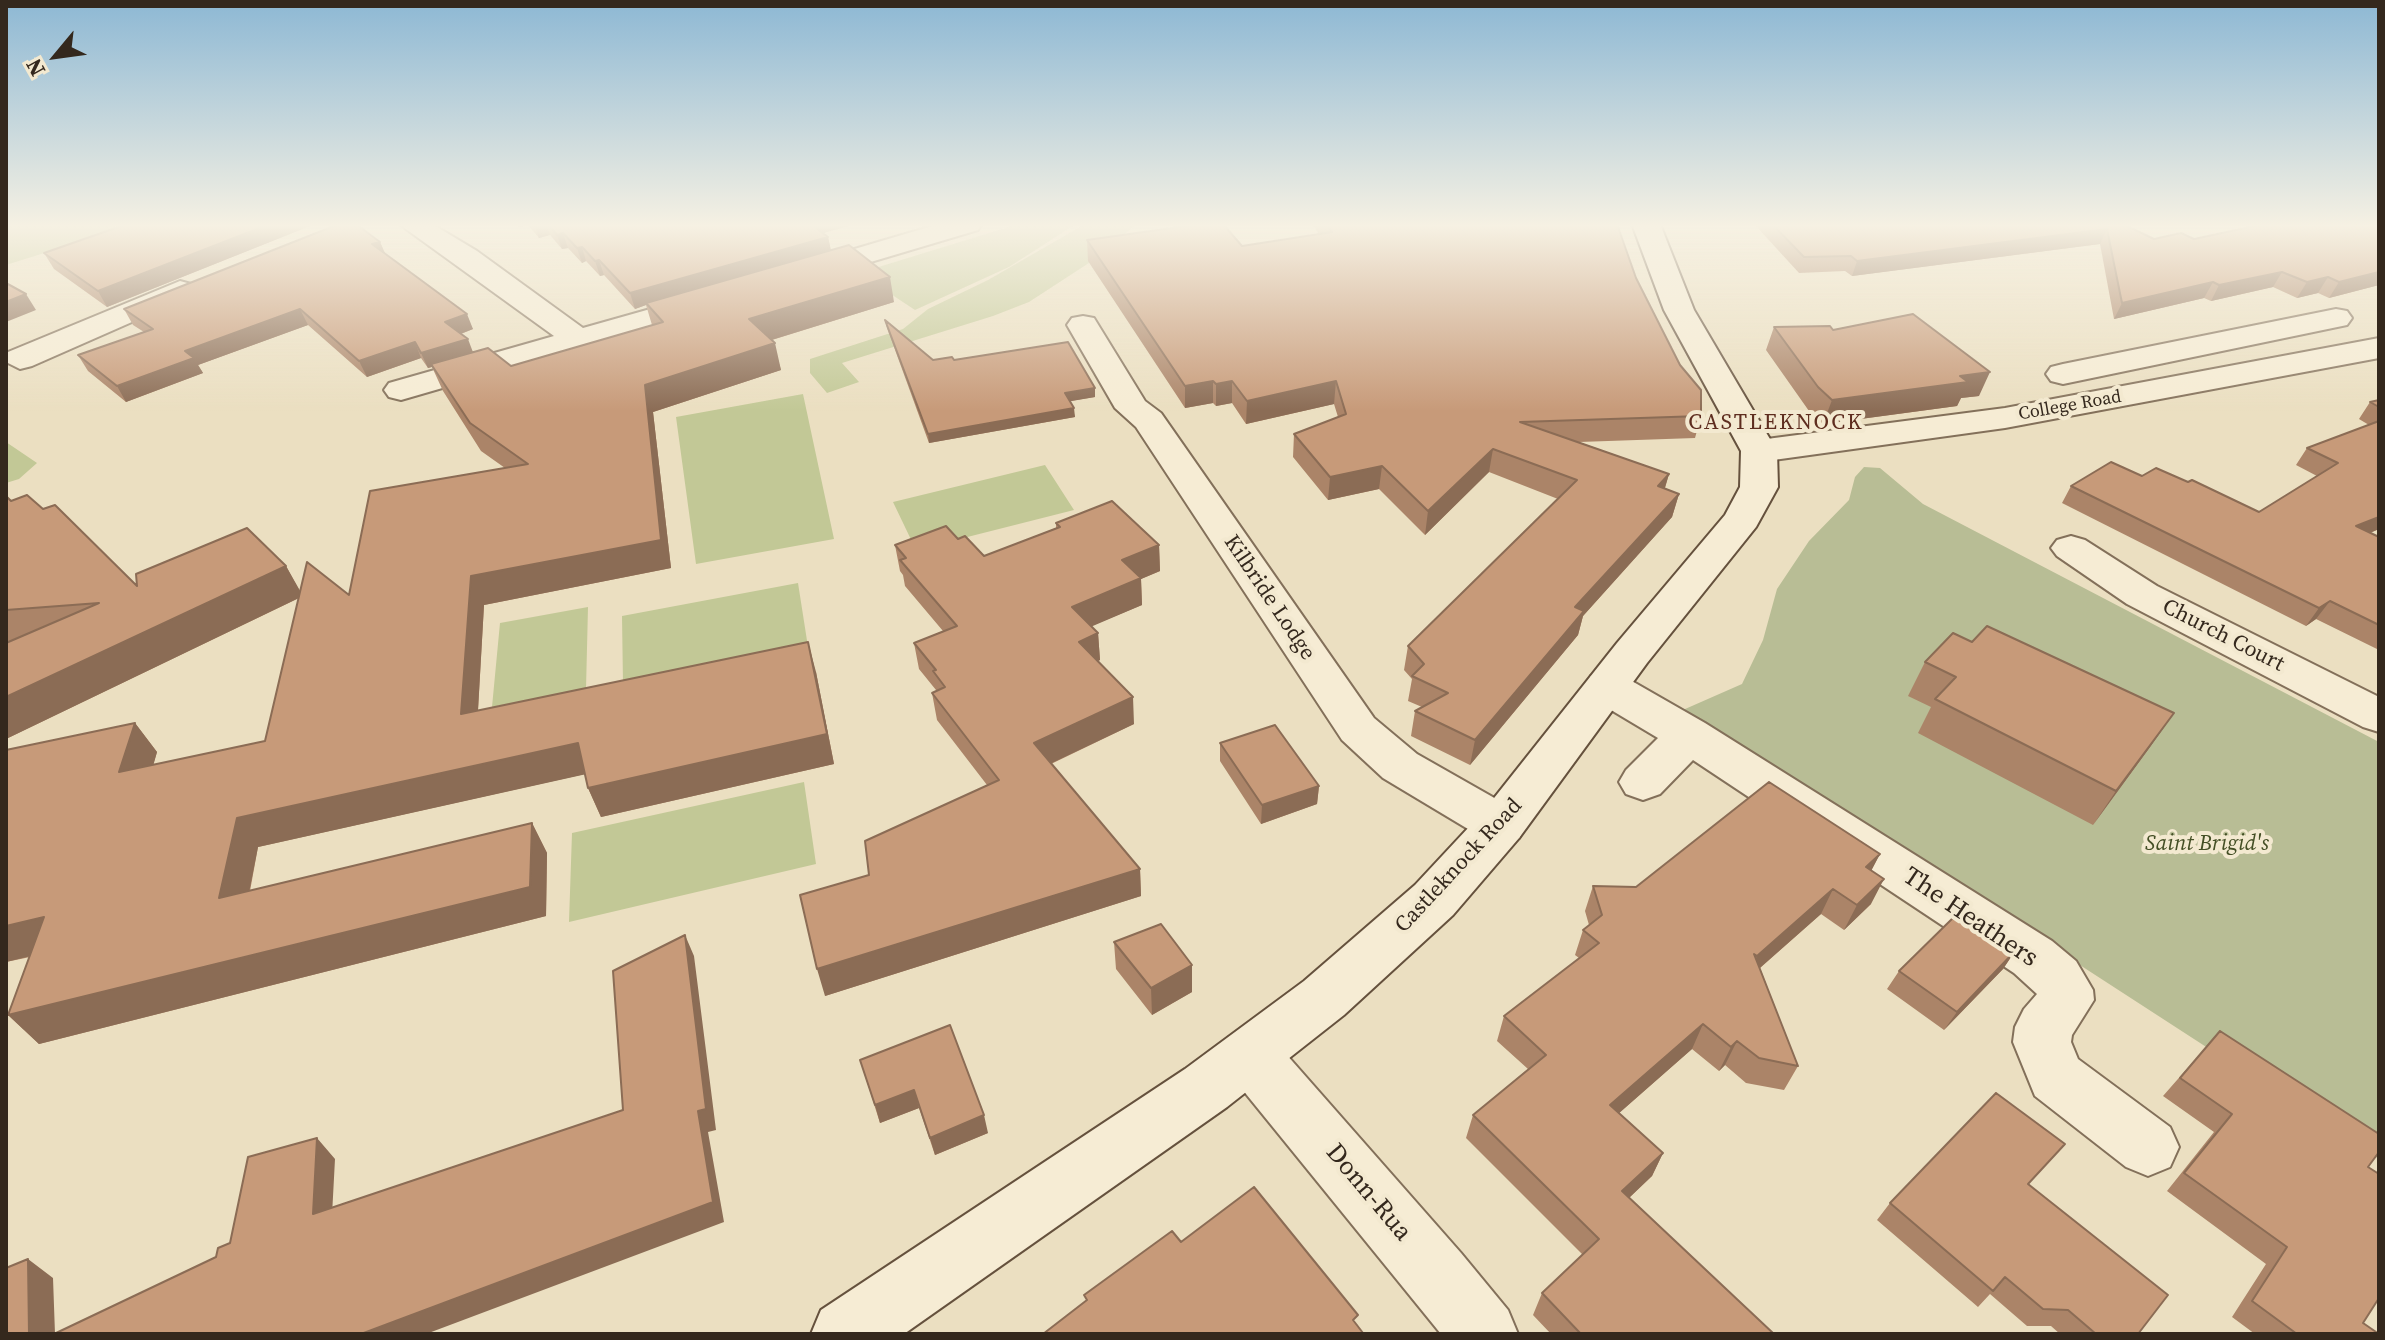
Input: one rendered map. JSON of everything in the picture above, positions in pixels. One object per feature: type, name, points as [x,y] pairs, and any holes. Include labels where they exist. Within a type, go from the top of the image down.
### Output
[{"type":"street","points":[[20,359],[191,287]]},
{"type":"street","points":[[507,287],[578,339]]},
{"type":"street","points":[[1670,287],[1679,310],[1759,451]]},
{"type":"street","points":[[401,390],[731,294]]},
{"type":"street","points":[[2063,374],[2336,318]]},
{"type":"street","name":"Kilbride Lodge","points":[[1083,325],[1132,408],[1149,420],[1358,729],[1400,766],[1501,825]]},
{"type":"street","name":"College Road","points":[[1759,451],[2005,418],[2379,348]]},
{"type":"street","points":[[2167,355],[2214,380]]},
{"type":"street","name":"Castleknock Road","points":[[845,1334],[1250,1055],[1324,998],[1434,900],[1501,825],[1742,519],[1759,487],[1759,451]]},
{"type":"street","name":"Church Court","points":[[2071,548],[2142,595],[2379,716]]},
{"type":"street","name":"The Heathers","points":[[1607,687],[1689,735],[2033,957],[2056,977],[2065,990],[2066,1000],[2044,1027],[2042,1042],[2056,1077],[2148,1147]]},
{"type":"street","points":[[1643,782],[1689,735]]},
{"type":"street","name":"Donn-Rua","points":[[1250,1055],[1484,1334]]},
{"type":"green space","points":[[879,287],[966,287],[915,310]]},
{"type":"green space","points":[[974,287],[1053,287],[1029,302],[993,316],[842,363],[859,382],[827,393],[810,373],[810,359],[903,329],[928,309]]},
{"type":"green space","points":[[803,394],[834,539],[696,564],[676,417]]},
{"type":"green space","points":[[6,442],[37,463],[19,479],[6,483]]},
{"type":"green space","points":[[1045,465],[1074,510],[916,550],[893,502]]},
{"type":"green space","name":"Saint Brigid's","points":[[1864,467],[1880,468],[1923,504],[2379,742],[2379,1159],[2049,945],[1676,713],[1742,684],[1763,640],[1777,589],[1809,541],[1849,500],[1855,477]]},
{"type":"green space","points":[[798,583],[808,647],[623,684],[622,616]]},
{"type":"green space","points":[[588,607],[586,689],[492,707],[500,623]]},
{"type":"green space","points":[[804,782],[816,864],[569,922],[572,833]]},
{"type":"building","points":[[6,287],[26,294],[6,302]]},
{"type":"building","points":[[181,287],[430,287],[467,314],[445,322],[468,339],[421,353],[415,342],[359,361],[300,309],[185,351],[194,358],[117,386],[78,355],[153,329],[124,309]]},
{"type":"building","points":[[624,287],[653,287],[630,293]]},
{"type":"building","points":[[704,287],[858,287],[749,319],[775,343],[645,385],[661,540],[471,576],[461,714],[808,642],[827,734],[588,788],[578,743],[237,818],[219,898],[532,823],[530,887],[8,1015],[44,917],[6,926],[6,750],[135,723],[119,772],[265,741],[307,562],[349,595],[370,491],[528,464],[470,423],[431,364],[488,348],[511,366],[663,322],[646,303]]},
{"type":"building","points":[[1118,287],[1640,287],[1680,365],[1701,390],[1701,416],[1520,422],[1669,474],[1658,486],[1679,494],[1575,607],[1584,611],[1475,740],[1415,711],[1448,693],[1412,676],[1424,664],[1408,646],[1577,480],[1493,449],[1428,511],[1382,466],[1330,477],[1294,434],[1346,414],[1336,381],[1247,401],[1232,381],[1185,386]]},
{"type":"building","points":[[2119,287],[2193,287],[2122,303]]},
{"type":"building","points":[[1913,314],[1990,372],[1960,376],[1968,382],[1832,400],[1818,387],[1774,327],[1830,326],[1833,330]]},
{"type":"building","points":[[885,320],[933,360],[952,357],[954,360],[1068,342],[1095,388],[1065,393],[1074,408],[928,434]]},
{"type":"building","points":[[2379,421],[2379,517],[2356,526],[2379,537],[2379,625],[2330,601],[2319,608],[2071,486],[2111,462],[2142,476],[2156,468],[2188,482],[2192,480],[2259,512],[2338,463],[2307,448]]},
{"type":"building","points":[[27,495],[43,509],[55,505],[137,586],[136,574],[247,528],[286,566],[6,697],[6,643],[99,603],[6,610],[6,496],[11,501]]},
{"type":"building","points":[[1112,501],[1159,545],[1122,560],[1141,578],[1072,607],[1098,633],[1079,642],[1133,697],[1034,743],[1140,869],[817,969],[800,895],[869,875],[865,841],[999,780],[932,693],[945,687],[933,671],[936,670],[914,643],[957,626],[900,560],[906,558],[895,545],[946,526],[958,539],[965,536],[984,556],[1060,527],[1056,523]]},
{"type":"building","points":[[1987,626],[2174,713],[2116,791],[1935,699],[1956,677],[1925,662],[1953,633],[1972,642]]},
{"type":"building","points":[[1275,725],[1319,786],[1262,805],[1220,743]]},
{"type":"building","points":[[1769,782],[1880,854],[1866,867],[1884,879],[1857,905],[1833,889],[1757,956],[1754,954],[1798,1066],[1759,1058],[1737,1041],[1731,1047],[1703,1024],[1610,1105],[1663,1153],[1622,1191],[1774,1334],[1581,1334],[1542,1293],[1599,1239],[1473,1115],[1546,1055],[1504,1016],[1599,943],[1583,930],[1602,915],[1593,886],[1636,887]]},
{"type":"building","points":[[1958,913],[2015,951],[1957,1012],[1899,971]]},
{"type":"building","points":[[1161,924],[1192,965],[1151,988],[1114,942]]},
{"type":"building","points":[[685,935],[706,1109],[698,1111],[713,1202],[361,1334],[54,1334],[216,1257],[218,1248],[230,1243],[248,1157],[317,1138],[313,1214],[623,1110],[613,971]]},
{"type":"building","points":[[950,1025],[984,1115],[930,1138],[914,1090],[875,1105],[860,1060]]},
{"type":"building","points":[[2220,1031],[2379,1134],[2379,1152],[2368,1167],[2379,1174],[2379,1298],[2363,1323],[2379,1334],[2297,1334],[2252,1301],[2287,1247],[2184,1173],[2232,1114],[2180,1078]]},
{"type":"building","points":[[1996,1093],[2065,1144],[2028,1184],[2168,1295],[2138,1334],[2096,1334],[2068,1310],[2043,1309],[2005,1277],[1993,1291],[1890,1203]]},
{"type":"building","points":[[1254,1187],[1358,1315],[1353,1320],[1362,1334],[1043,1334],[1087,1300],[1084,1295],[1172,1231],[1181,1242]]},
{"type":"building","points":[[28,1259],[29,1334],[6,1334],[6,1268]]},
{"type":"district","name":"CASTLEKNOCK","points":[[1776,423]]}]
